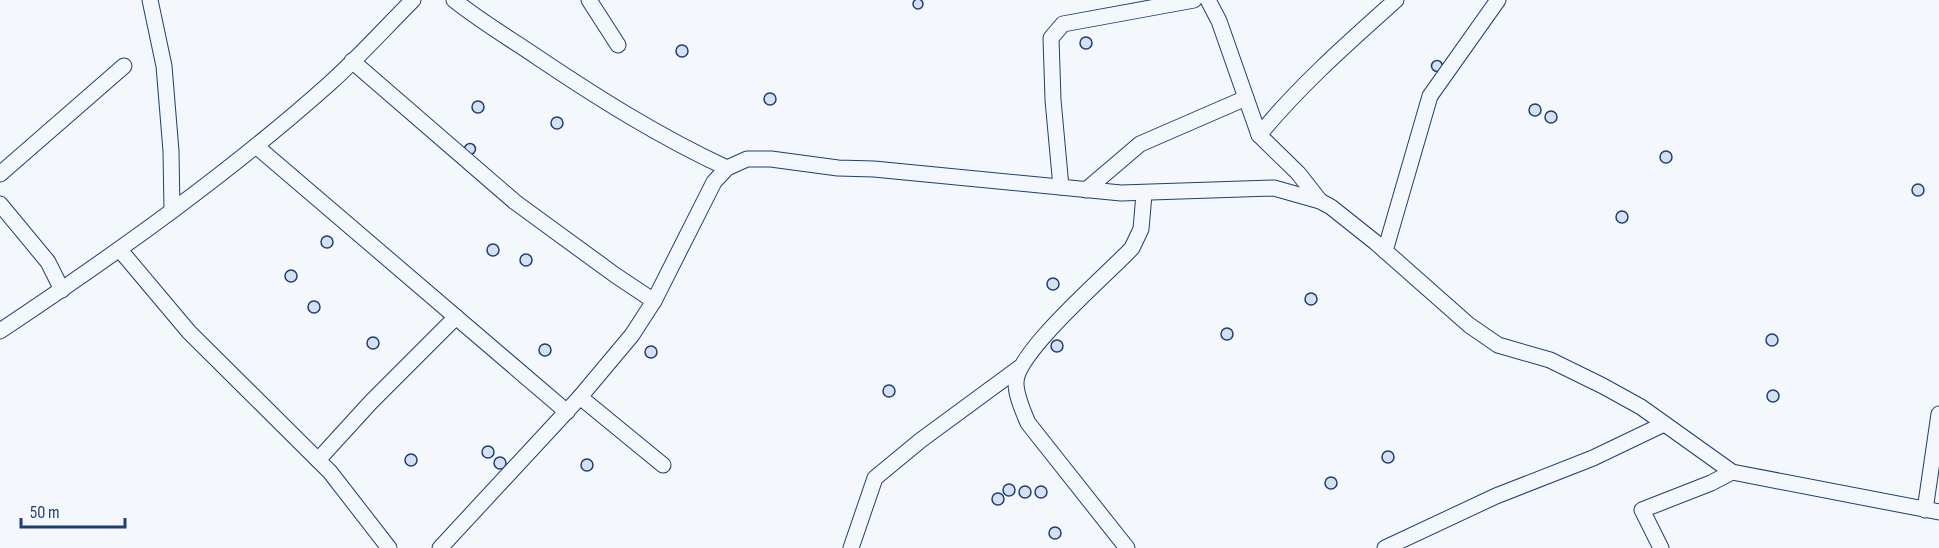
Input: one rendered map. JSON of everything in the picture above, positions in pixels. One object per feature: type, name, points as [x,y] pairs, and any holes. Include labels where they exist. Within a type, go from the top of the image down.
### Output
[{"type":"street","points":[[150,0],[164,66],[171,151],[172,210]]},
{"type":"street","points":[[0,331],[120,250],[256,146],[330,83],[413,0]]},
{"type":"street","points":[[454,0],[476,18],[589,93],[693,152],[727,168]]},
{"type":"street","points":[[589,0],[618,45]]},
{"type":"street","points":[[1061,187],[1053,100],[1051,38],[1063,24],[1194,0]]},
{"type":"street","points":[[1208,0],[1221,28],[1259,135],[1298,173],[1320,201]]},
{"type":"street","points":[[1259,135],[1332,57],[1396,0]]},
{"type":"street","points":[[1385,251],[1430,96],[1498,0]]},
{"type":"street","points":[[352,61],[515,202],[654,301]]},
{"type":"street","points":[[0,174],[124,66]]},
{"type":"street","points":[[1086,190],[1140,144],[1246,98]]},
{"type":"street","points":[[256,146],[567,412]]},
{"type":"street","points":[[440,548],[567,412],[632,335],[654,301],[714,182],[727,168],[747,159],[771,159],[838,168],[874,169],[1144,194],[1274,188],[1320,201],[1331,207],[1385,251],[1469,325],[1498,345],[1550,360],[1641,407],[1732,472],[1932,511],[1939,414]]},
{"type":"street","points":[[851,548],[875,478],[921,440],[1019,368],[1040,341],[1132,248],[1141,229],[1144,194]]},
{"type":"street","points":[[0,204],[48,262],[62,290]]},
{"type":"street","points":[[120,250],[189,332],[318,460],[389,548]]},
{"type":"street","points":[[318,460],[371,402],[456,317]]},
{"type":"street","points":[[1019,368],[1016,382],[1022,409],[1028,423],[1127,548]]},
{"type":"street","points":[[580,397],[663,465]]},
{"type":"street","points":[[1385,548],[1496,496],[1593,458],[1664,424]]},
{"type":"street","points":[[1661,548],[1642,510],[1711,483],[1732,472]]},
{"type":"building","points":[[918,-1],[922,0],[922,8],[918,9],[914,8],[913,4],[914,0]]},
{"type":"building","points":[[1086,37],[1092,43],[1086,49],[1080,43]]},
{"type":"building","points":[[682,45],[688,51],[682,57],[676,51]]},
{"type":"building","points":[[1437,60],[1443,66],[1437,72],[1431,66]]},
{"type":"building","points":[[770,93],[776,99],[770,105],[764,99]]},
{"type":"building","points":[[478,101],[484,107],[478,113],[472,107]]},
{"type":"building","points":[[1535,104],[1541,110],[1535,116],[1529,110]]},
{"type":"building","points":[[1551,111],[1557,117],[1551,123],[1545,117]]},
{"type":"building","points":[[557,117],[563,123],[557,129],[551,123]]},
{"type":"building","points":[[470,144],[474,145],[474,153],[470,154],[466,153],[465,149],[466,145]]},
{"type":"building","points":[[1666,151],[1672,157],[1666,163],[1660,157]]},
{"type":"building","points":[[1918,184],[1924,190],[1918,196],[1912,190]]},
{"type":"building","points":[[1622,211],[1628,217],[1622,223],[1616,217]]},
{"type":"building","points":[[327,236],[333,242],[327,248],[321,242]]},
{"type":"building","points":[[493,244],[499,250],[493,256],[487,250]]},
{"type":"building","points":[[526,254],[532,260],[526,266],[520,260]]},
{"type":"building","points":[[291,270],[297,276],[291,282],[285,276]]},
{"type":"building","points":[[1053,278],[1059,284],[1053,290],[1047,284]]},
{"type":"building","points":[[1311,293],[1317,299],[1311,305],[1305,299]]},
{"type":"building","points":[[314,301],[320,307],[314,313],[308,307]]},
{"type":"building","points":[[1227,328],[1233,334],[1227,340],[1221,334]]},
{"type":"building","points":[[1772,334],[1778,340],[1772,346],[1766,340]]},
{"type":"building","points":[[373,337],[379,343],[373,349],[367,343]]},
{"type":"building","points":[[1057,340],[1063,346],[1057,352],[1051,346]]},
{"type":"building","points":[[545,344],[551,350],[545,356],[539,350]]},
{"type":"building","points":[[651,346],[657,352],[651,358],[645,352]]},
{"type":"building","points":[[889,385],[895,391],[889,397],[883,391]]},
{"type":"building","points":[[1773,390],[1779,396],[1773,402],[1767,396]]},
{"type":"building","points":[[488,446],[494,452],[488,458],[482,452]]},
{"type":"building","points":[[1388,451],[1394,457],[1388,463],[1382,457]]},
{"type":"building","points":[[411,454],[417,460],[411,466],[405,460]]},
{"type":"building","points":[[500,457],[506,463],[500,469],[494,463]]},
{"type":"building","points":[[587,459],[593,465],[587,471],[581,465]]},
{"type":"building","points":[[1331,477],[1337,483],[1331,489],[1325,483]]},
{"type":"building","points":[[1009,484],[1015,490],[1009,496],[1003,490]]},
{"type":"building","points":[[1025,486],[1031,492],[1025,498],[1019,492]]},
{"type":"building","points":[[1041,486],[1047,492],[1041,498],[1035,492]]},
{"type":"building","points":[[998,493],[1004,499],[998,505],[992,499]]},
{"type":"building","points":[[1055,527],[1061,533],[1055,539],[1049,533]]}]
